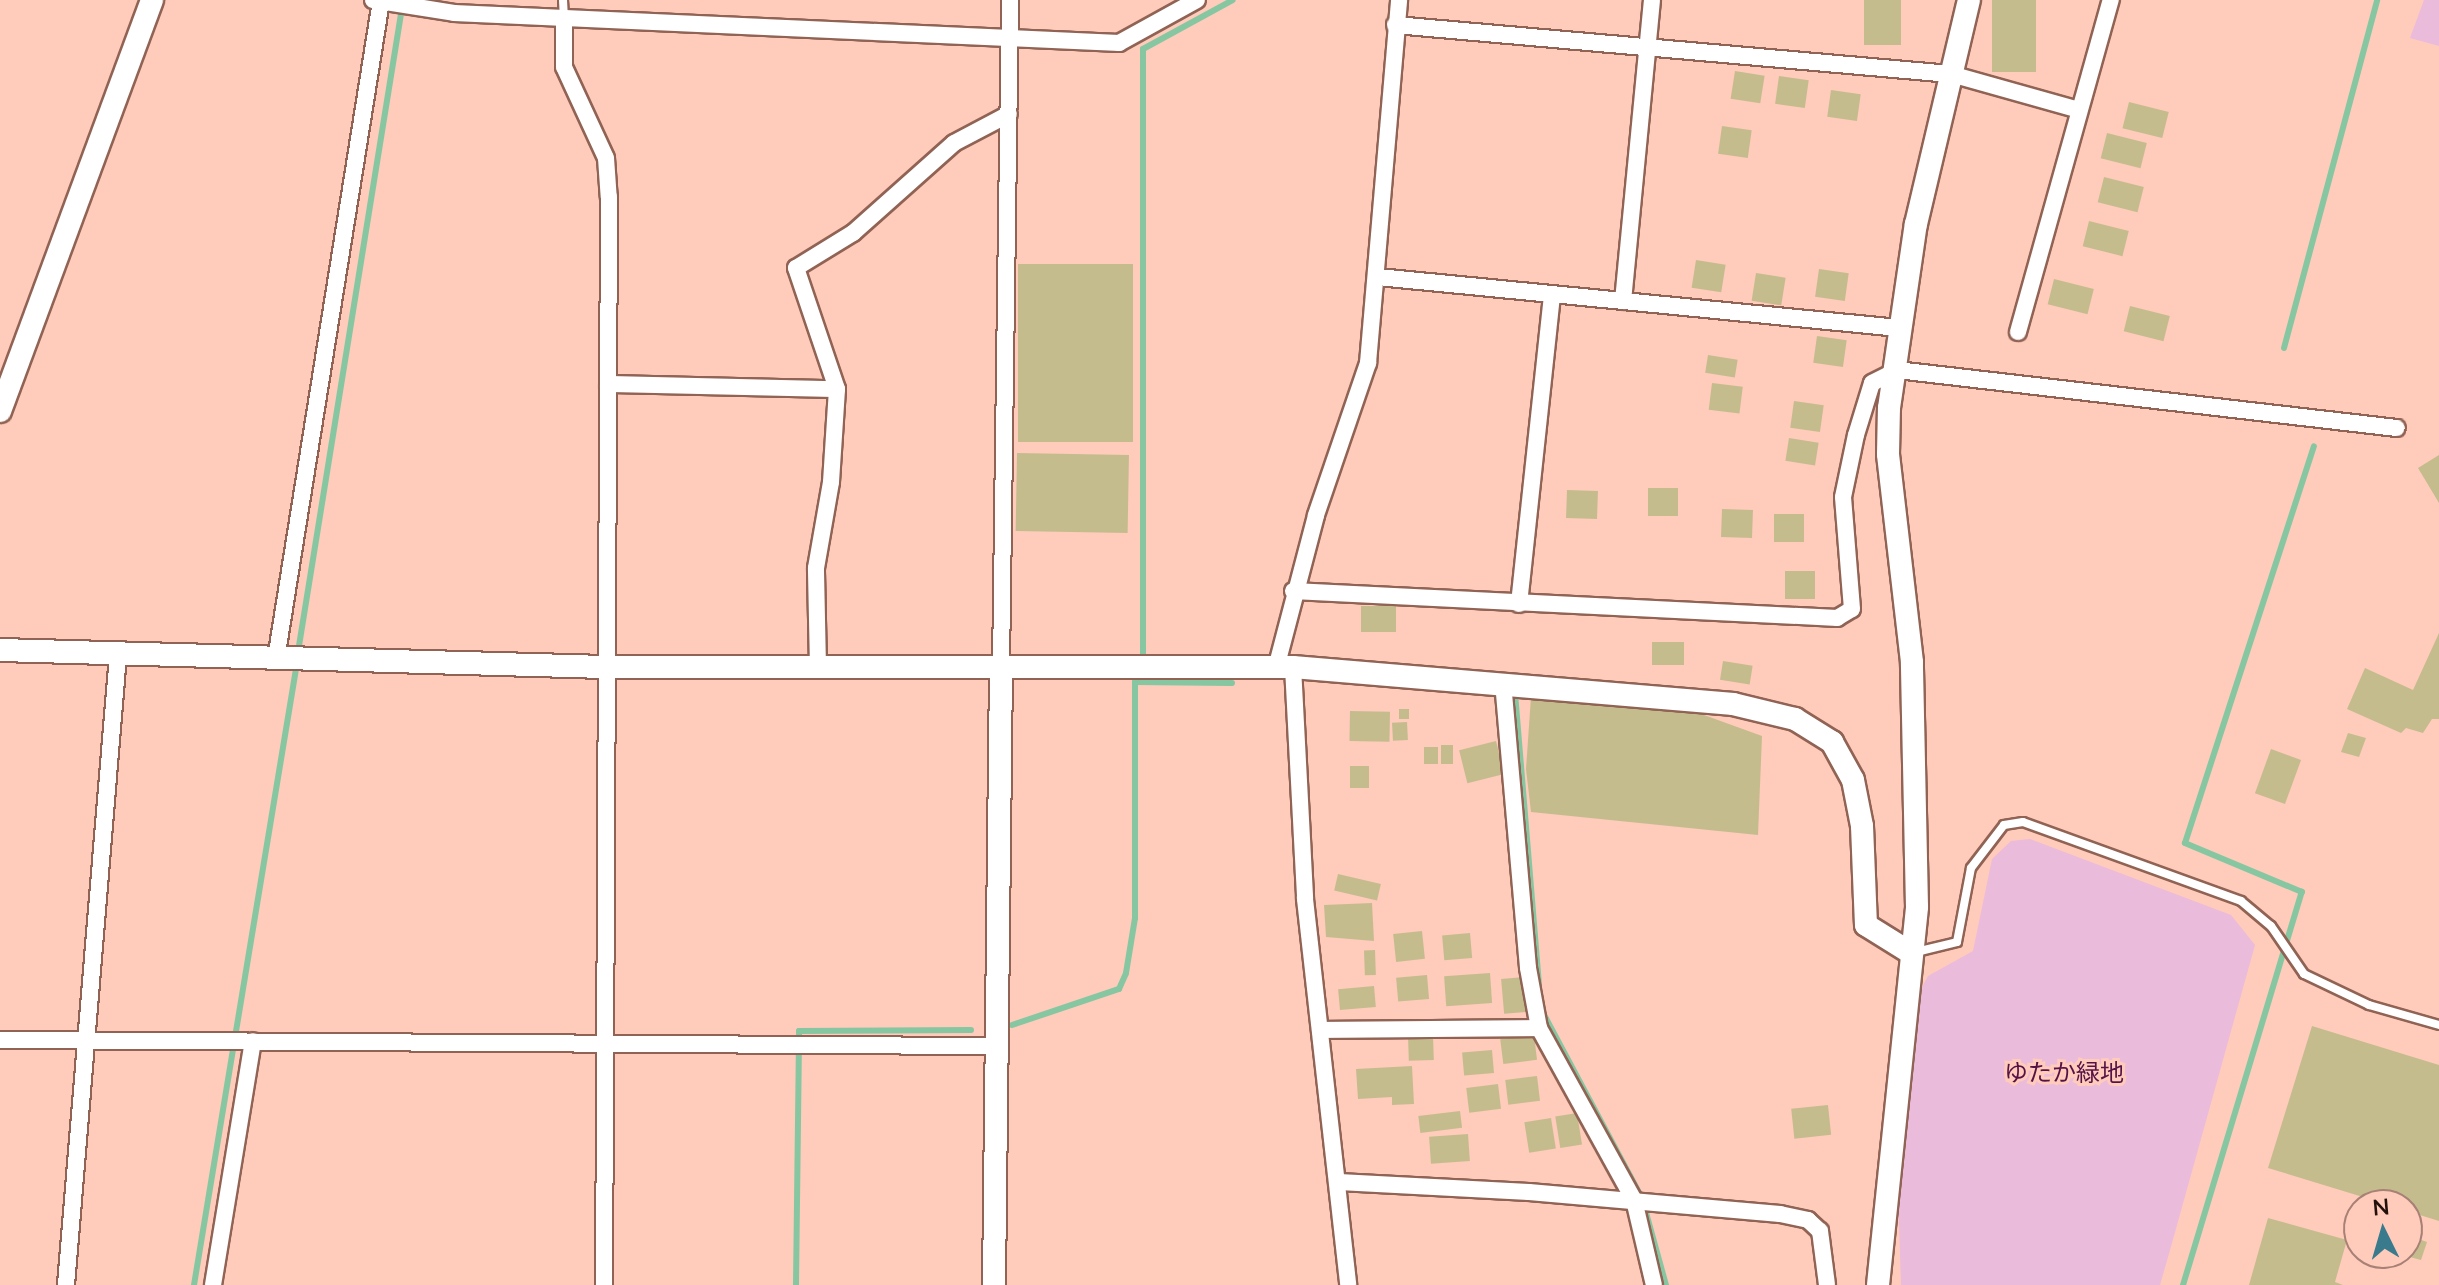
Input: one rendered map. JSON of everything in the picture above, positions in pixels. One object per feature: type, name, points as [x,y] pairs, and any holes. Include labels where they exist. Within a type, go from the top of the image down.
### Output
[{"type":"street","points":[[0,411],[152,0]]},
{"type":"street","points":[[994,1285],[1010,0]]},
{"type":"street","points":[[280,659],[381,1],[416,7],[564,18],[1119,43],[1197,0]]},
{"type":"street","points":[[1348,1285],[1323,1030],[1305,899],[1284,668],[1293,591],[1368,363],[1378,277],[1399,0]]},
{"type":"street","points":[[1623,301],[1652,0]]},
{"type":"street","points":[[1878,1285],[1917,907],[1912,662],[1888,454],[1899,328],[1916,224],[1969,0]]},
{"type":"street","points":[[2018,332],[2111,0]]},
{"type":"street","points":[[564,18],[564,67],[606,158],[608,384],[604,1285]]},
{"type":"street","points":[[1395,25],[1649,44],[1951,74],[2079,110]]},
{"type":"street","points":[[818,667],[816,568],[831,482],[837,389],[796,268],[853,233],[954,143],[1009,114]]},
{"type":"street","points":[[1378,277],[1899,328]]},
{"type":"street","points":[[1519,604],[1552,296]]},
{"type":"street","points":[[1293,591],[1837,618],[1852,609],[1843,497],[1856,435],[1872,383],[1897,370],[2397,428]]},
{"type":"street","points":[[608,384],[837,389]]},
{"type":"street","points":[[0,650],[606,667],[1284,668],[1504,690],[1733,704],[1795,719],[1832,742],[1853,780],[1862,826],[1866,925],[1911,953]]},
{"type":"street","points":[[66,1285],[118,655]]},
{"type":"street","points":[[1504,690],[1528,968],[1539,1028],[1640,1201],[1654,1285]]},
{"type":"street","points":[[1323,1030],[1539,1028]]},
{"type":"street","points":[[0,1040],[995,1046]]},
{"type":"street","points":[[213,1285],[251,1041]]},
{"type":"street","points":[[1339,1182],[1640,1201],[1808,1220],[1820,1231],[1827,1285]]},
{"type":"lane","points":[[563,0],[564,18]]},
{"type":"lane","points":[[1911,953],[1957,942],[1971,868],[2004,825],[2023,822],[2241,901],[2277,935],[2304,974],[2369,1005],[2439,1025]]},
{"type":"green space","points":[[2424,0],[2439,0],[2439,46],[2410,38]]},
{"type":"green space","name":"ゆたか緑地","points":[[2030,839],[2231,915],[2255,945],[2160,1285],[1901,1285],[1898,1192],[1921,989],[1928,976],[1973,951],[1992,859],[2011,841]]},
{"type":"building","points":[[1864,0],[1901,0],[1901,45],[1864,45]]},
{"type":"building","points":[[1992,0],[2036,0],[2036,72],[1992,72]]},
{"type":"building","points":[[1735,71],[1765,76],[1760,103],[1731,99]]},
{"type":"building","points":[[1779,76],[1809,80],[1805,108],[1775,104]]},
{"type":"building","points":[[1831,90],[1861,94],[1857,121],[1827,117]]},
{"type":"building","points":[[2129,102],[2169,112],[2162,138],[2122,128]]},
{"type":"building","points":[[1722,126],[1752,130],[1748,158],[1718,154]]},
{"type":"building","points":[[2107,133],[2147,143],[2140,168],[2101,158]]},
{"type":"building","points":[[2104,177],[2144,187],[2137,212],[2098,202]]},
{"type":"building","points":[[2089,221],[2129,231],[2122,256],[2083,246]]},
{"type":"building","points":[[1696,260],[1726,265],[1721,292],[1692,288]]},
{"type":"building","points":[[1018,264],[1133,264],[1133,442],[1018,442]]},
{"type":"building","points":[[1819,269],[1849,273],[1845,301],[1815,297]]},
{"type":"building","points":[[1756,273],[1786,278],[1781,305],[1752,301]]},
{"type":"building","points":[[2054,279],[2094,289],[2087,314],[2048,304]]},
{"type":"building","points":[[2130,306],[2170,316],[2163,341],[2124,331]]},
{"type":"building","points":[[1817,336],[1847,340],[1843,367],[1813,363]]},
{"type":"building","points":[[1708,355],[1738,360],[1735,377],[1705,373]]},
{"type":"building","points":[[1712,383],[1743,387],[1739,414],[1709,410]]},
{"type":"building","points":[[1794,401],[1824,405],[1820,432],[1790,428]]},
{"type":"building","points":[[1789,438],[1819,443],[1815,465],[1785,461]]},
{"type":"building","points":[[1017,453],[1129,455],[1128,533],[1016,531]]},
{"type":"building","points":[[2439,455],[2439,503],[2418,468]]},
{"type":"building","points":[[1648,488],[1678,488],[1678,516],[1648,516]]},
{"type":"building","points":[[1567,490],[1598,491],[1597,519],[1566,518]]},
{"type":"building","points":[[1722,509],[1753,510],[1752,538],[1721,537]]},
{"type":"building","points":[[1774,514],[1804,514],[1804,542],[1774,542]]},
{"type":"building","points":[[1785,571],[1815,571],[1815,599],[1785,599]]},
{"type":"building","points":[[1361,606],[1396,606],[1396,632],[1361,632]]},
{"type":"building","points":[[2439,633],[2439,719],[2432,719],[2423,733],[2406,728],[2401,733],[2347,709],[2365,668],[2413,690]]},
{"type":"building","points":[[1652,642],[1684,642],[1684,665],[1652,665]]},
{"type":"building","points":[[1723,661],[1753,666],[1750,684],[1720,680]]},
{"type":"building","points":[[1531,697],[1693,711],[1762,736],[1758,835],[1531,812],[1526,769]]},
{"type":"building","points":[[1399,709],[1409,709],[1409,719],[1399,719]]},
{"type":"building","points":[[1350,711],[1390,712],[1389,742],[1349,741]]},
{"type":"building","points":[[1407,722],[1408,740],[1393,741],[1392,723]]},
{"type":"building","points":[[2348,733],[2366,738],[2359,757],[2341,752]]},
{"type":"building","points":[[1496,741],[1504,774],[1467,783],[1459,750]]},
{"type":"building","points":[[1441,745],[1453,745],[1453,764],[1441,764]]},
{"type":"building","points":[[1424,747],[1438,747],[1438,764],[1424,764]]},
{"type":"building","points":[[2271,749],[2301,760],[2285,804],[2255,793]]},
{"type":"building","points":[[1350,766],[1369,766],[1369,788],[1350,788]]},
{"type":"building","points":[[1338,874],[1381,884],[1377,900],[1334,891]]},
{"type":"building","points":[[1372,903],[1374,941],[1326,937],[1324,905]]},
{"type":"building","points":[[1422,931],[1425,959],[1396,962],[1393,934]]},
{"type":"building","points":[[1470,933],[1472,958],[1444,960],[1442,935]]},
{"type":"building","points":[[1364,950],[1375,950],[1376,975],[1365,975]]},
{"type":"building","points":[[1490,973],[1492,1003],[1446,1006],[1444,976]]},
{"type":"building","points":[[1427,975],[1429,999],[1398,1002],[1396,978]]},
{"type":"building","points":[[1524,977],[1527,1012],[1504,1014],[1501,979]]},
{"type":"building","points":[[1374,986],[1376,1007],[1340,1010],[1338,989]]},
{"type":"building","points":[[2312,1026],[2439,1065],[2439,1221],[2423,1216],[2423,1189],[2343,1191],[2268,1168]]},
{"type":"building","points":[[1534,1035],[1537,1060],[1503,1064],[1500,1039]]},
{"type":"building","points":[[1433,1036],[1434,1060],[1409,1061],[1408,1037]]},
{"type":"building","points":[[1492,1050],[1494,1073],[1464,1076],[1462,1053]]},
{"type":"building","points":[[1412,1066],[1414,1104],[1392,1105],[1392,1097],[1358,1099],[1356,1069]]},
{"type":"building","points":[[1537,1076],[1540,1101],[1508,1105],[1505,1080]]},
{"type":"building","points":[[1498,1084],[1501,1109],[1469,1113],[1466,1088]]},
{"type":"building","points":[[1828,1105],[1831,1135],[1794,1139],[1791,1109]]},
{"type":"building","points":[[1460,1111],[1462,1128],[1420,1133],[1418,1116]]},
{"type":"building","points":[[1577,1113],[1582,1145],[1560,1148],[1555,1116]]},
{"type":"building","points":[[1551,1118],[1556,1149],[1529,1153],[1524,1122]]},
{"type":"building","points":[[1468,1134],[1470,1161],[1431,1164],[1429,1137]]},
{"type":"building","points":[[2268,1218],[2343,1239],[2343,1254],[2335,1282],[2343,1285],[2249,1285]]},
{"type":"waterway","points":[[1143,656],[1143,49],[1233,0]]},
{"type":"waterway","points":[[2284,348],[2377,0]]},
{"type":"waterway","points":[[298,652],[402,8]]},
{"type":"waterway","points":[[2183,1285],[2302,892],[2185,843],[2314,446]]},
{"type":"waterway","points":[[194,1285],[297,663]]},
{"type":"waterway","points":[[1012,1025],[1119,989],[1126,973],[1135,918],[1135,682],[1232,683]]},
{"type":"waterway","points":[[1515,693],[1539,984]]},
{"type":"waterway","points":[[1542,1011],[1642,1198],[1666,1285]]},
{"type":"waterway","points":[[796,1285],[799,1031],[971,1030]]}]
